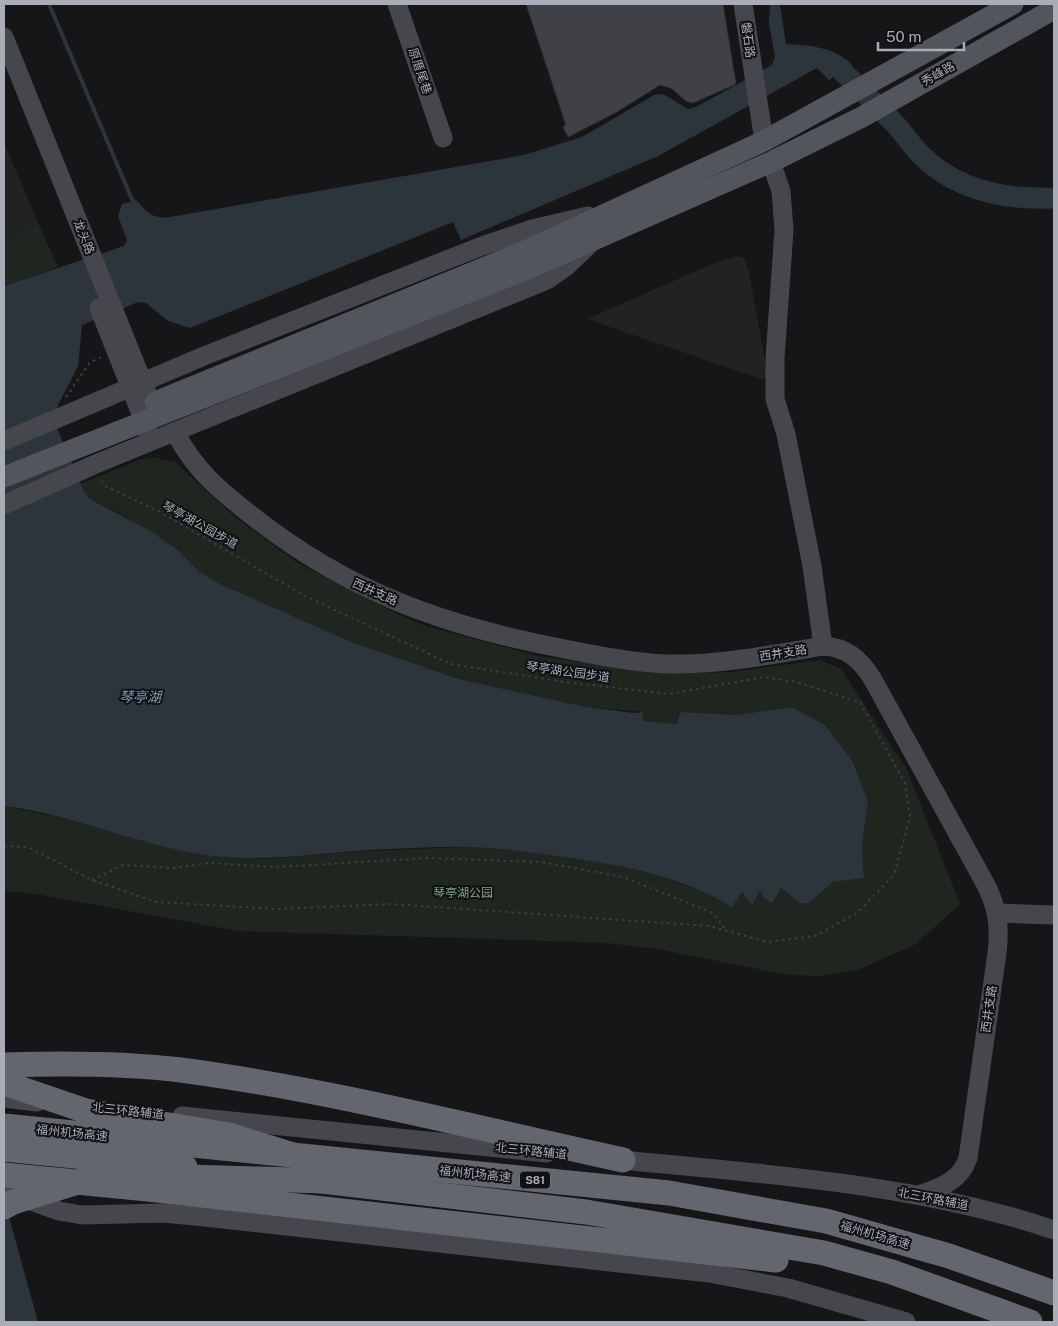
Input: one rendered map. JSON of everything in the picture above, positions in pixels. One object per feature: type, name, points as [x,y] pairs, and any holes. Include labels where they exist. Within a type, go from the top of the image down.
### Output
[{"type":"highway","points":[[4,1065],[134,1066],[181,1070],[312,1092],[623,1160]]},
{"type":"highway","points":[[4,1083],[86,1110],[229,1135],[298,1156]]},
{"type":"highway","name":"福州机场高速","points":[[4,1126],[670,1193],[826,1221],[949,1256],[1054,1293]]},
{"type":"highway","name":"福州机场高速","points":[[4,1149],[326,1181],[586,1212],[824,1253],[892,1272],[1030,1322]]},
{"type":"highway","points":[[326,1181],[156,1176],[94,1177],[13,1202],[8,1189],[148,1189],[892,1272]]},
{"type":"main road","name":"原厝尾巷","points":[[397,4],[443,138]]},
{"type":"main road","name":"磐石路","points":[[743,4],[764,141]]},
{"type":"main road","name":"秀峰路","points":[[528,260],[616,209],[764,141],[1013,4]]},
{"type":"main road","name":"秀峰路","points":[[528,260],[591,243],[771,162],[862,117],[1054,9]]},
{"type":"main road","name":"龙头路","points":[[4,37],[77,235],[137,386]]},
{"type":"main road","name":"龙头路","points":[[4,70],[77,235]]},
{"type":"main road","points":[[771,162],[781,191],[784,230],[775,358],[776,399],[786,434],[812,566],[823,646]]},
{"type":"main road","points":[[4,441],[258,335],[482,246],[532,229],[616,209]]},
{"type":"main road","points":[[4,505],[97,467],[164,436],[548,280],[567,266],[591,243]]},
{"type":"main road","points":[[4,464],[528,260]]},
{"type":"main road","points":[[4,478],[528,260]]},
{"type":"main road","name":"龙头路","points":[[112,324],[115,350],[137,386]]},
{"type":"main road","points":[[258,335],[243,357],[247,373],[265,386],[288,387]]},
{"type":"main road","name":"西井支路","points":[[137,386],[164,436],[189,456],[205,476],[271,531],[323,566],[362,587],[442,620],[532,643],[601,656],[663,664],[733,661],[823,646],[839,648],[853,655],[869,673],[986,885],[998,913],[997,953],[968,1158],[965,1166],[954,1179],[919,1195]]},
{"type":"main road","points":[[998,913],[1054,914]]},
{"type":"main road","name":"北三环路辅道","points":[[4,1098],[823,1182],[919,1195],[996,1212],[1054,1230]]},
{"type":"main road","points":[[8,1189],[59,1211],[82,1215],[163,1213],[195,1216],[744,1278],[821,1296],[906,1322]]},
{"type":"path","points":[[67,402],[66,395],[90,362],[115,350]]},
{"type":"path","name":"琴亭湖公园步道","points":[[4,846],[28,847],[92,880],[156,902],[277,909],[392,904],[709,926],[768,942],[815,936],[857,913],[894,875],[910,817],[905,783],[860,702],[796,682],[764,677],[669,694],[565,682],[451,664],[305,596],[160,512],[105,486],[97,467]]},
{"type":"path","points":[[92,880],[123,865],[175,868],[208,863],[276,867],[428,858],[541,862],[623,877],[713,913],[727,931]]},
{"type":"shaded area","points":[[4,143],[38,223],[4,235]]},
{"type":"shaded area","points":[[738,256],[744,258],[749,272],[768,377],[761,379],[587,319],[710,265]]},
{"type":"green space","points":[[38,223],[58,267],[4,286],[4,235]]},
{"type":"green space","name":"琴亭湖公园","points":[[152,457],[175,462],[234,516],[296,562],[393,612],[426,626],[538,656],[635,669],[703,673],[730,672],[821,660],[841,669],[907,770],[960,904],[916,944],[860,969],[821,976],[789,975],[657,949],[607,943],[238,931],[36,894],[4,891],[4,806],[82,822],[138,840],[223,857],[265,859],[368,851],[465,847],[521,850],[613,864],[649,872],[710,894],[742,892],[752,906],[760,890],[781,888],[800,903],[809,903],[833,882],[864,878],[862,846],[868,801],[852,760],[825,725],[792,707],[736,715],[680,712],[677,724],[643,721],[643,712],[586,707],[459,679],[354,643],[220,584],[200,572],[179,551],[127,517],[90,499],[80,484],[139,460]]},
{"type":"water","name":"琴亭湖","points":[[770,4],[780,4],[786,44],[821,48],[838,54],[852,65],[829,80],[817,68],[658,156],[461,240],[453,222],[190,328],[168,321],[146,303],[138,302],[82,325],[78,366],[57,407],[56,426],[84,491],[90,499],[149,530],[179,551],[200,572],[220,584],[354,643],[459,679],[586,707],[634,713],[643,712],[643,721],[677,724],[680,712],[736,715],[792,707],[825,725],[852,760],[868,801],[862,846],[864,878],[833,882],[809,903],[800,903],[781,888],[772,903],[764,898],[760,890],[752,906],[742,892],[732,907],[694,888],[654,874],[558,856],[479,848],[430,847],[280,857],[224,857],[169,848],[59,817],[4,806],[4,286],[124,246],[127,240],[118,216],[122,204],[136,200],[147,211],[155,216],[164,218],[524,155],[582,137],[654,95],[663,94],[688,109],[696,107],[772,65],[775,57],[769,23]]},
{"type":"water","points":[[4,1199],[38,1322],[4,1322]]},
{"type":"building","points":[[526,4],[723,4],[736,84],[693,103],[686,101],[671,88],[660,85],[615,113],[568,137],[563,127],[566,125]]},
{"type":"waterway","points":[[49,4],[134,204]]},
{"type":"waterway","points":[[842,71],[896,125],[921,155],[950,177],[966,185],[1000,195],[1054,198]]}]
